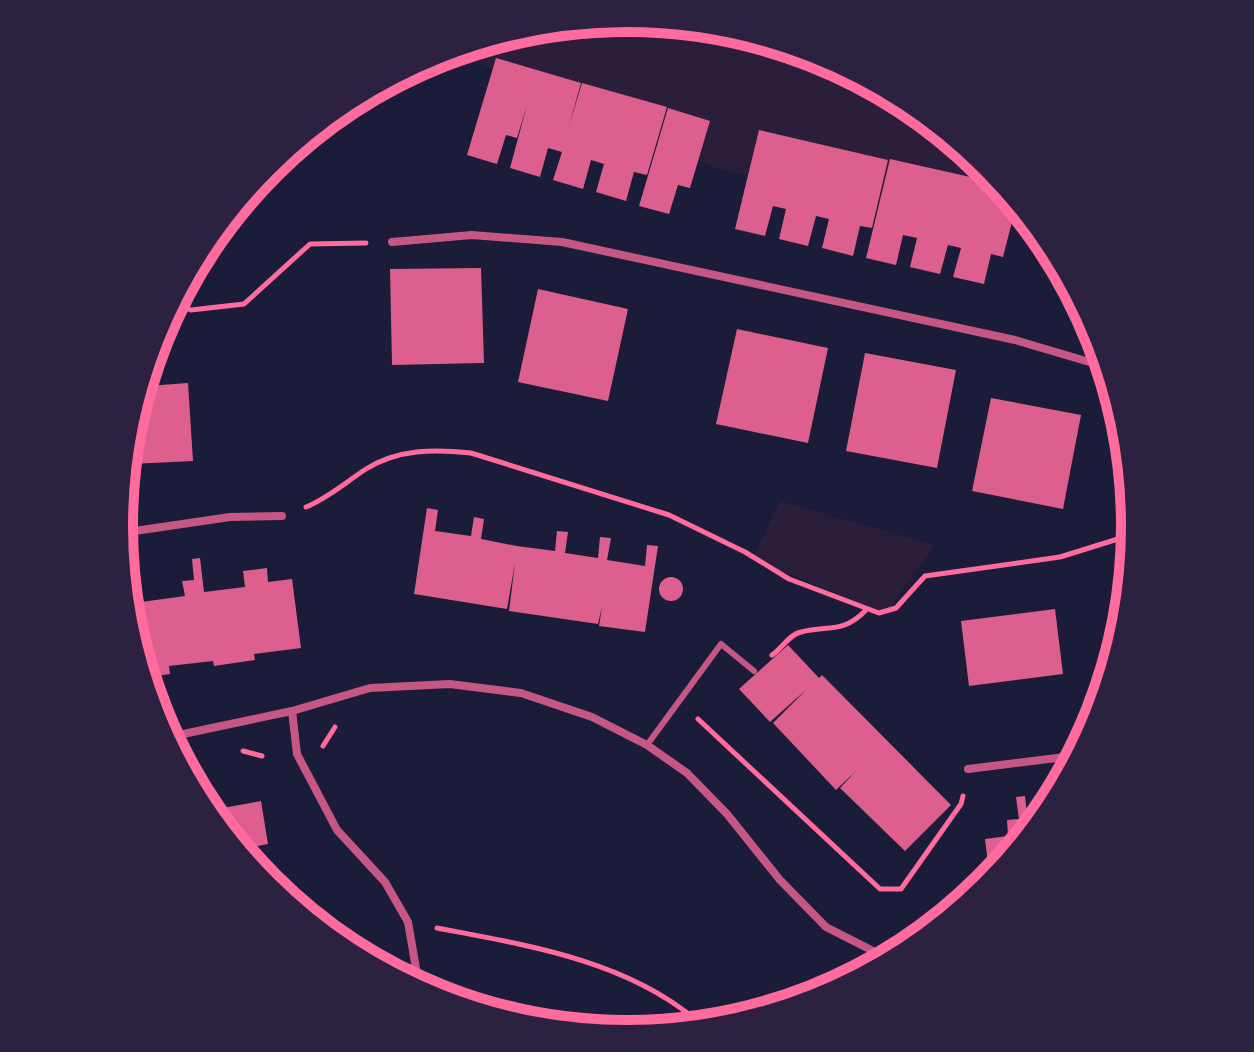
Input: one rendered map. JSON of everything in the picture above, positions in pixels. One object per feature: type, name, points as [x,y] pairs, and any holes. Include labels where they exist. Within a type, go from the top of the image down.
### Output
[{"type":"street","points":[[392,242],[472,235],[562,242],[1015,340],[1093,363]]},
{"type":"street","points":[[133,531],[230,517],[282,516]]},
{"type":"street","points":[[180,735],[292,711],[370,688],[450,684],[521,693],[592,717],[647,745],[687,773],[727,814],[780,880],[826,927],[876,953]]},
{"type":"street","points":[[292,711],[297,754],[337,830],[385,882],[408,922],[417,972]]},
{"type":"street","points":[[968,769],[1063,757]]},
{"type":"lane","points":[[647,745],[721,644],[754,671]]},
{"type":"path","points":[[184,307],[191,310],[244,304],[310,244],[392,242]]},
{"type":"path","points":[[282,516],[320,501],[369,467],[406,453],[438,449],[471,453],[669,515],[745,552],[789,579],[866,610],[889,612],[925,576],[1060,557],[1107,544],[1121,536]]},
{"type":"path","points":[[766,650],[773,655],[800,632],[847,625],[866,610]]},
{"type":"path","points":[[694,715],[880,889],[901,889],[961,804],[968,769]]},
{"type":"path","points":[[320,751],[336,725]]},
{"type":"path","points":[[408,922],[529,946],[637,980],[678,1004],[691,1016]]},
{"type":"shaded area","points":[[627,32],[723,41],[786,58],[874,98],[928,134],[976,177],[1022,229],[718,169],[468,58],[531,41]]},
{"type":"shaded area","points":[[780,501],[935,545],[886,613],[752,559]]},
{"type":"building","points":[[496,58],[581,83],[569,126],[582,83],[667,107],[647,175],[634,172],[626,201],[596,192],[604,164],[591,160],[583,189],[553,180],[562,152],[548,148],[540,177],[510,168],[527,105],[517,138],[506,135],[497,164],[467,155]]},
{"type":"building","points":[[668,108],[710,121],[690,188],[678,185],[669,214],[639,206]]},
{"type":"building","points":[[759,130],[888,160],[872,228],[860,226],[853,256],[822,248],[829,219],[816,216],[808,246],[779,239],[786,209],[773,206],[765,236],[735,229]]},
{"type":"building","points":[[890,159],[978,179],[1013,218],[1003,257],[991,254],[984,284],[953,277],[961,248],[948,245],[940,274],[910,267],[917,238],[903,235],[896,265],[866,258]]},
{"type":"building","points":[[481,268],[484,363],[392,365],[390,269]]},
{"type":"building","points":[[538,289],[628,309],[608,401],[518,382]]},
{"type":"building","points":[[737,329],[828,348],[808,443],[716,424]]},
{"type":"building","points":[[865,353],[956,370],[937,468],[846,451]]},
{"type":"building","points":[[188,383],[193,461],[137,464],[154,386]]},
{"type":"building","points":[[991,398],[1081,415],[1063,509],[972,491]]},
{"type":"building","points":[[427,508],[438,510],[435,531],[471,536],[474,517],[484,519],[481,539],[517,546],[555,551],[557,531],[568,532],[565,553],[598,558],[600,537],[611,538],[607,560],[645,566],[647,545],[658,546],[645,632],[599,626],[602,607],[598,624],[509,611],[515,563],[507,609],[414,594]]},
{"type":"building","points":[[200,558],[204,592],[245,587],[243,571],[267,568],[268,582],[292,579],[301,648],[254,654],[255,660],[214,666],[213,661],[169,666],[170,674],[156,676],[139,602],[185,596],[182,581],[194,580],[192,559]]},
{"type":"building","points":[[671,577],[680,580],[683,589],[680,598],[671,601],[662,598],[659,589],[662,580]]},
{"type":"building","points":[[1055,609],[1063,674],[969,686],[961,621]]},
{"type":"building","points":[[788,645],[819,678],[822,675],[951,805],[905,851],[840,788],[856,771],[836,790],[773,723],[807,689],[770,722],[739,689]]},
{"type":"building","points":[[1025,796],[1027,815],[988,863],[985,839],[1008,836],[1007,820],[1019,819],[1016,797]]},
{"type":"building","points":[[261,801],[268,844],[252,847],[222,808]]}]
